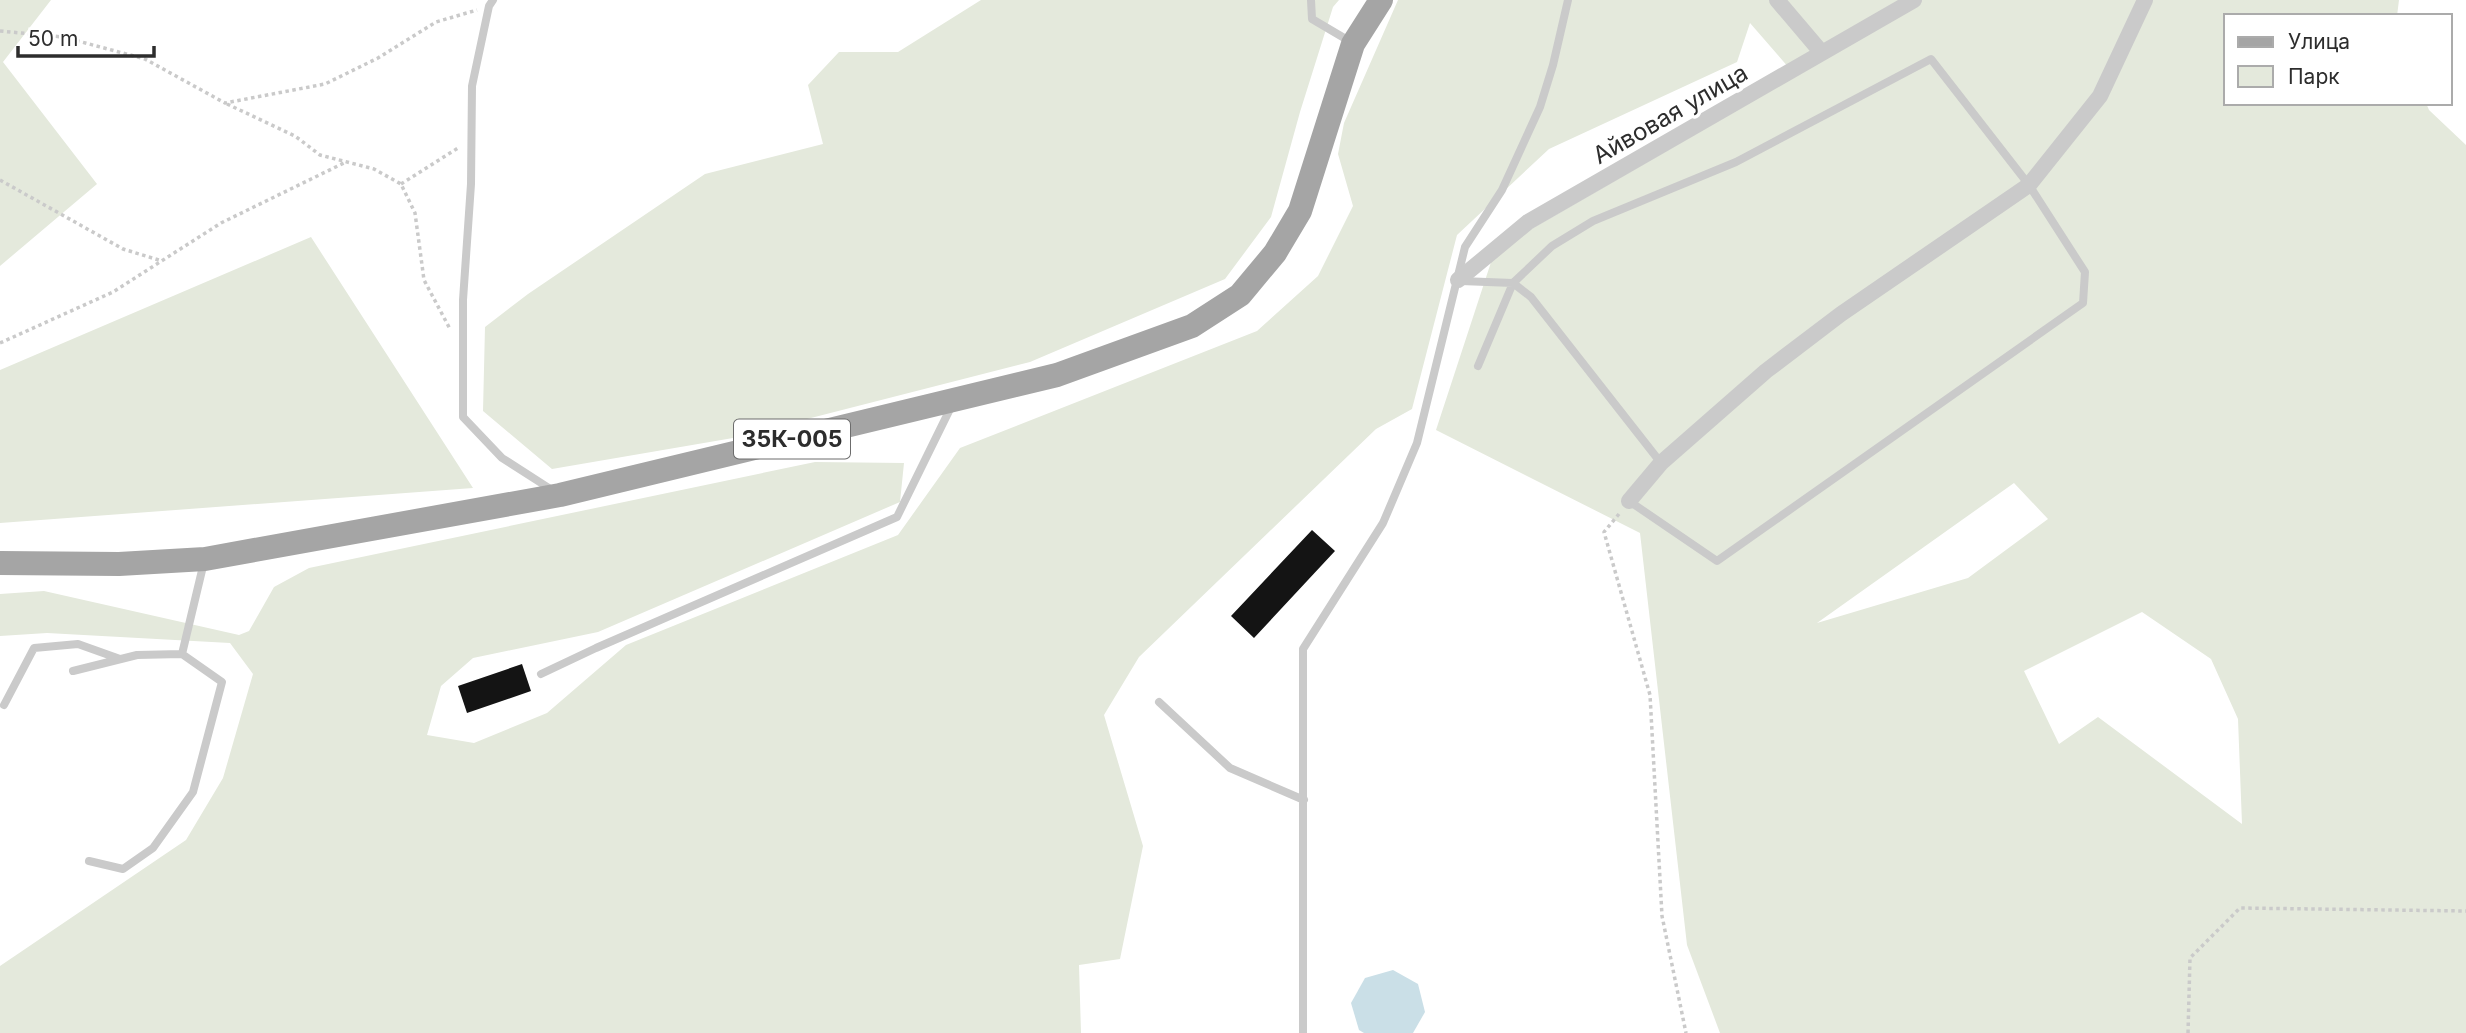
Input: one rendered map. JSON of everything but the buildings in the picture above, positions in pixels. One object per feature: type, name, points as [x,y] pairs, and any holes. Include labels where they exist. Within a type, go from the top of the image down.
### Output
[{"type":"main road","name":"35К-005","points":[[0,563],[119,564],[205,559],[560,495],[1057,375],[1192,326],[1240,295],[1275,253],[1300,211],[1353,44],[1381,0]]},
{"type":"street","points":[[1777,0],[1822,53]]},
{"type":"street","name":"Айвовая улица","points":[[1458,280],[1528,222],[1914,0]]},
{"type":"street","points":[[1629,501],[1661,463],[1766,371],[1831,322],[2029,185],[2100,96],[2144,0]]},
{"type":"lane","points":[[1311,0],[1312,19],[1353,44]]},
{"type":"lane","points":[[1303,1033],[1303,649],[1383,523],[1418,443],[1465,247],[1502,190],[1540,107],[1568,0]]},
{"type":"lane","points":[[491,3],[472,86],[463,300],[463,417],[502,458],[560,495]]},
{"type":"lane","points":[[1478,366],[1513,283],[1552,246],[1593,221],[1736,162],[1931,59],[2029,185],[2085,272],[2083,303],[1717,561],[1629,501]]},
{"type":"lane","points":[[1458,280],[1513,283],[1531,297],[1661,463]]},
{"type":"lane","points":[[541,674],[897,517],[955,400]]},
{"type":"lane","points":[[182,654],[205,559]]},
{"type":"lane","points":[[4,705],[34,648],[78,644],[120,659]]},
{"type":"lane","points":[[73,671],[137,655],[182,654],[222,682],[193,792],[153,848],[123,869],[89,861]]},
{"type":"lane","points":[[1159,702],[1230,768],[1304,800]]},
{"type":"path","points":[[225,103],[325,83],[378,58],[436,22],[491,3]]},
{"type":"path","points":[[0,31],[63,37],[145,59],[225,103],[295,136],[320,155],[374,169],[401,184],[415,213],[424,280],[463,352]]},
{"type":"path","points":[[401,184],[471,139]]},
{"type":"path","points":[[0,343],[113,292],[221,223],[346,162]]},
{"type":"path","points":[[0,180],[123,249],[162,261]]},
{"type":"path","points":[[1629,501],[1604,532],[1650,695],[1662,916],[1686,1033]]},
{"type":"path","points":[[2188,1033],[2190,958],[2241,908],[2466,911]]},
{"type":"green space","points":[[0,0],[51,0],[3,62],[97,184],[0,266]]},
{"type":"green space","points":[[981,0],[1339,0],[1333,7],[1300,112],[1271,217],[1225,279],[1030,362],[733,438],[552,469],[483,411],[485,327],[528,294],[705,174],[823,144],[808,85],[839,52],[898,52]]},
{"type":"green space","points":[[1398,0],[2399,0],[2397,14],[2224,14],[2224,105],[2427,105],[2466,145],[2466,1033],[1720,1033],[1687,945],[1640,533],[1436,430],[1495,250],[1796,76],[1750,23],[1737,62],[1549,149],[1457,235],[1412,409],[1376,429],[1139,657],[1104,715],[1143,846],[1120,959],[1079,965],[1081,1033],[0,1033],[0,966],[186,840],[223,778],[253,674],[230,643],[47,633],[0,636],[0,594],[44,591],[239,635],[249,631],[274,587],[309,568],[815,462],[904,463],[900,502],[598,632],[473,658],[441,686],[427,735],[474,743],[547,713],[626,645],[898,535],[960,448],[1257,331],[1318,276],[1353,206],[1338,154],[1344,123]],"holes":[[[2014,483],[2048,519],[1968,578],[1817,623]],[[2142,612],[2211,659],[2238,719],[2242,824],[2098,717],[2059,744],[2024,671]]]},
{"type":"green space","points":[[311,237],[473,488],[0,523],[0,370]]},
{"type":"water","points":[[1393,970],[1418,984],[1425,1012],[1413,1033],[1364,1033],[1359,1030],[1351,1003],[1365,978]]}]
